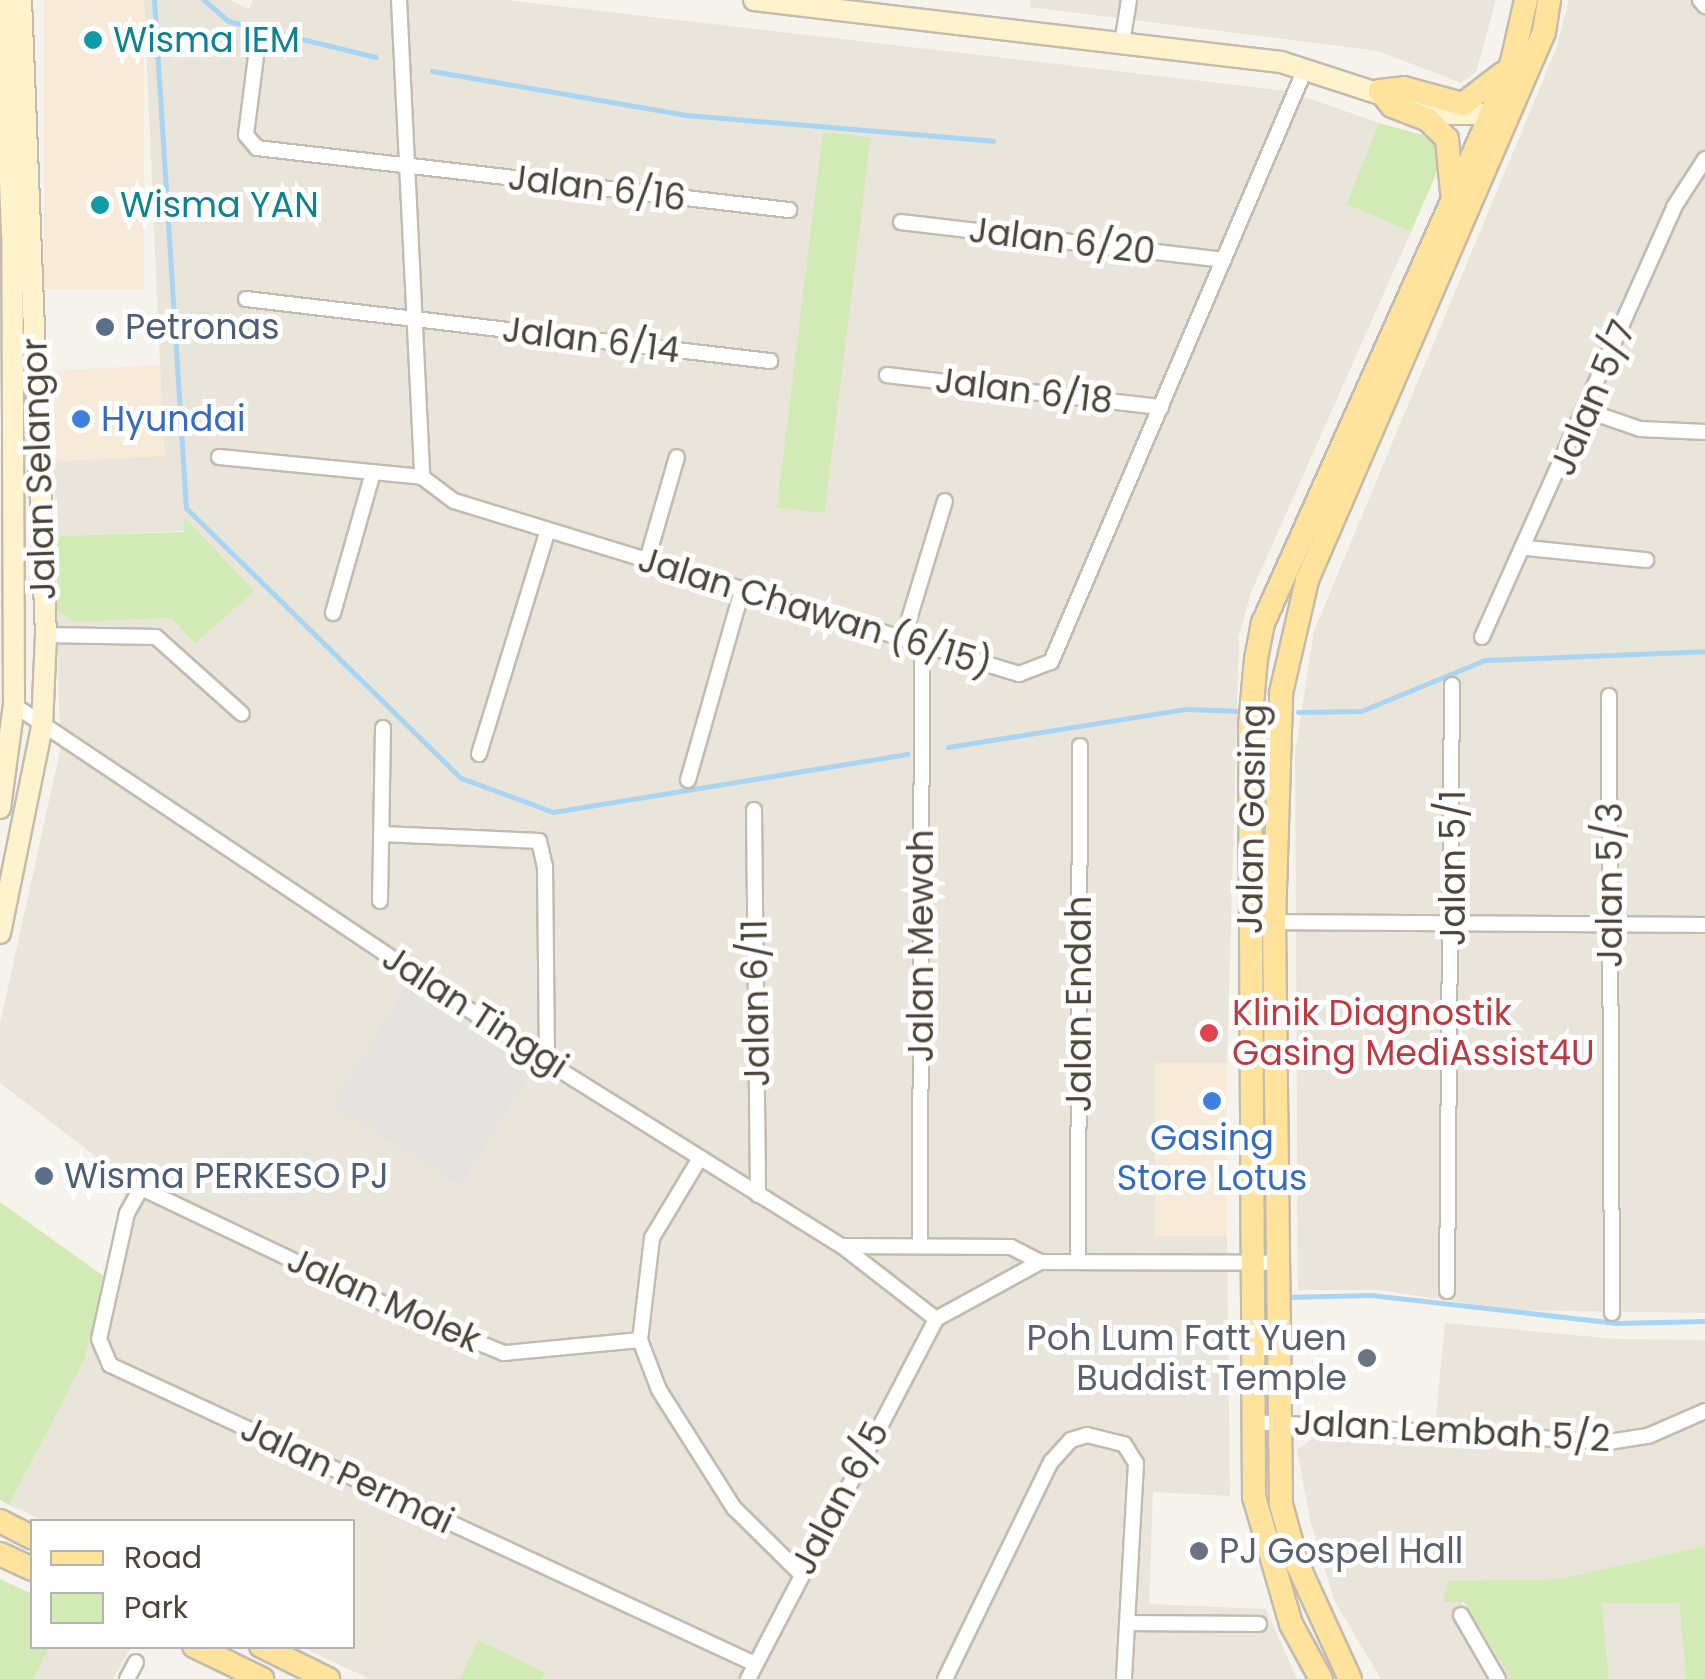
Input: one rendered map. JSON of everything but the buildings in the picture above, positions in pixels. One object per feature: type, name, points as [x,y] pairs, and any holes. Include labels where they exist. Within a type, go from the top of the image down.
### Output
[{"type":"main road","name":"Jalan Selangor","points":[[0,808],[14,705],[3,0]]},
{"type":"main road","name":"Jalan Selangor","points":[[0,933],[42,726],[46,635],[21,0]]},
{"type":"main road","points":[[754,0],[1306,67],[1442,114],[1489,118],[1512,108]]},
{"type":"main road","name":"Jalan Gasing","points":[[1322,1679],[1291,1624],[1261,1532],[1264,1422],[1276,1263],[1250,726],[1263,623],[1489,118],[1512,62],[1526,0]]},
{"type":"main road","name":"Jalan Gasing","points":[[1350,1679],[1286,1534],[1264,1422],[1252,1263],[1262,922],[1288,643],[1307,580],[1544,32],[1549,0]]},
{"type":"main road","points":[[1380,91],[1404,88],[1463,104],[1489,90],[1512,62]]},
{"type":"main road","points":[[1380,91],[1392,106],[1428,120],[1447,139],[1452,200]]},
{"type":"main road","points":[[0,1521],[30,1536]]},
{"type":"main road","points":[[0,1554],[30,1569]]},
{"type":"main road","points":[[200,1649],[262,1679]]},
{"type":"main road","points":[[266,1649],[319,1677]]},
{"type":"street","points":[[220,457],[422,478],[399,0]]},
{"type":"street","points":[[1122,43],[1129,0]]},
{"type":"street","points":[[1700,0],[1705,6]]},
{"type":"street","name":"Jalan 6/16","points":[[258,41],[248,144],[789,210]]},
{"type":"street","name":"Jalan Chawan (6/15)","points":[[422,478],[454,501],[742,590],[1020,674],[1044,669],[1161,408],[1306,67]]},
{"type":"street","name":"Jalan 5/7","points":[[1482,638],[1527,548],[1674,207],[1705,159]]},
{"type":"street","name":"Jalan 6/20","points":[[901,222],[1224,260]]},
{"type":"street","name":"Jalan 6/14","points":[[246,299],[770,361]]},
{"type":"street","name":"Jalan 6/18","points":[[887,375],[1161,408]]},
{"type":"street","points":[[1588,411],[1640,429],[1705,432]]},
{"type":"street","points":[[647,560],[676,457]]},
{"type":"street","points":[[333,612],[373,473]]},
{"type":"street","points":[[903,639],[946,501]]},
{"type":"street","points":[[479,754],[548,530]]},
{"type":"street","points":[[1527,548],[1646,560]]},
{"type":"street","points":[[688,780],[742,590]]},
{"type":"street","points":[[46,635],[156,637],[242,714]]},
{"type":"street","name":"Jalan Mewah","points":[[920,1246],[922,645]]},
{"type":"street","name":"Jalan 5/1","points":[[1447,1291],[1454,923],[1452,685]]},
{"type":"street","name":"Jalan 5/3","points":[[1609,696],[1612,1314]]},
{"type":"street","name":"Jalan Tinggi","points":[[14,705],[547,1062],[842,1246],[936,1319]]},
{"type":"street","points":[[380,901],[382,728]]},
{"type":"street","name":"Jalan Endah","points":[[1078,1262],[1080,746]]},
{"type":"street","name":"Jalan 6/11","points":[[754,810],[758,1195]]},
{"type":"street","points":[[382,834],[540,841],[547,1062]]},
{"type":"street","points":[[1262,922],[1705,925]]},
{"type":"street","points":[[700,1158],[652,1238],[640,1340],[659,1390],[734,1508],[800,1573]]},
{"type":"street","name":"Jalan Molek","points":[[141,1188],[397,1310],[504,1353],[640,1340]]},
{"type":"street","name":"Jalan Permai","points":[[141,1188],[127,1212],[100,1331],[110,1365],[755,1664]]},
{"type":"street","points":[[842,1246],[1011,1247],[1040,1262],[1276,1263]]},
{"type":"street","points":[[936,1319],[1040,1262]]},
{"type":"street","name":"Jalan 6/5","points":[[748,1679],[936,1319]]},
{"type":"street","name":"Jalan Lembah 5/2","points":[[1264,1422],[1610,1442],[1648,1436],[1705,1411]]},
{"type":"street","points":[[945,1679],[1060,1450],[1071,1440],[1103,1437],[1133,1454],[1137,1474],[1131,1623],[1124,1679]]},
{"type":"street","points":[[1461,1615],[1498,1679]]},
{"type":"street","points":[[1131,1623],[1259,1624]]},
{"type":"street","points":[[127,1679],[136,1662]]},
{"type":"shaded area","points":[[44,0],[144,0],[144,289],[44,289]]},
{"type":"shaded area","points":[[144,0],[230,0],[249,9],[253,0],[506,0],[1288,91],[1379,123],[1346,204],[1411,232],[1250,595],[1239,636],[1227,1063],[1155,1063],[1155,1235],[1227,1236],[1230,1496],[1153,1492],[1149,1604],[1266,1609],[1297,1679],[542,1679],[545,1674],[478,1640],[459,1679],[369,1679],[306,1649],[355,1649],[355,1519],[40,1519],[9,1505],[84,1360],[125,1193],[120,1175],[0,1083],[0,1024],[60,751],[57,610],[76,622],[171,618],[195,643],[183,518],[184,531],[56,536],[54,458],[164,456]]},
{"type":"shaded area","points":[[1031,0],[1496,0],[1476,72],[1461,83],[1378,51],[1030,7]]},
{"type":"shaded area","points":[[1569,0],[1705,0],[1705,1313],[1512,1310],[1378,1290],[1298,1290],[1295,753],[1314,631],[1556,49]]},
{"type":"shaded area","points":[[160,365],[165,456],[57,462],[52,371]]},
{"type":"shaded area","points":[[406,987],[534,1067],[460,1185],[332,1105]]},
{"type":"shaded area","points":[[1155,1063],[1227,1063],[1227,1236],[1155,1236]]},
{"type":"shaded area","points":[[1445,1323],[1616,1339],[1705,1340],[1705,1546],[1559,1579],[1448,1581],[1511,1679],[1381,1679],[1335,1602],[1311,1524],[1297,1450],[1314,1437],[1433,1446]]},
{"type":"shaded area","points":[[1602,1603],[1679,1603],[1686,1679],[1609,1679]]},
{"type":"shaded area","points":[[49,1649],[130,1649],[113,1679],[33,1679]]},
{"type":"green space","points":[[1379,123],[1434,138],[1444,156],[1411,232],[1346,204]]},
{"type":"green space","points":[[823,132],[871,138],[825,513],[777,507]]},
{"type":"green space","points":[[183,516],[254,591],[195,643],[171,618],[75,622],[57,610],[56,536],[184,532]]},
{"type":"green space","points":[[0,1202],[105,1277],[84,1360],[9,1505],[0,1500]]},
{"type":"green space","points":[[1705,1546],[1705,1679],[1686,1679],[1679,1603],[1602,1603],[1609,1679],[1511,1679],[1464,1602],[1443,1602],[1448,1581],[1559,1579]]},
{"type":"green space","points":[[0,1579],[30,1593],[30,1649],[49,1649],[33,1679],[0,1679]]},
{"type":"green space","points":[[478,1640],[546,1673],[542,1679],[459,1679]]},
{"type":"waterway","points":[[154,0],[186,508],[461,778],[553,812],[907,754]]},
{"type":"waterway","points":[[204,0],[228,21],[376,57]]},
{"type":"waterway","points":[[432,71],[686,115],[993,141]]},
{"type":"waterway","points":[[1298,712],[1361,711],[1485,660],[1705,651]]},
{"type":"waterway","points":[[948,747],[1186,709],[1241,711]]},
{"type":"waterway","points":[[1285,1297],[1371,1295],[1616,1323],[1705,1321]]},
{"type":"place","name":"Wisma IEM","points":[[93,40]]},
{"type":"place","name":"Wisma YAN","points":[[100,205]]},
{"type":"place","name":"Petronas","points":[[105,327]]},
{"type":"place","name":"Hyundai","points":[[81,419]]},
{"type":"place","name":"Klinik Diagnostik Gasing MediAssist4U","points":[[1209,1033]]},
{"type":"place","name":"Gasing Store Lotus","points":[[1212,1101]]},
{"type":"place","name":"Wisma PERKESO PJ","points":[[44,1176]]},
{"type":"place","name":"Poh Lum Fatt Yuen Buddist Temple","points":[[1367,1358]]},
{"type":"place","name":"PJ Gospel Hall","points":[[1199,1551]]}]
